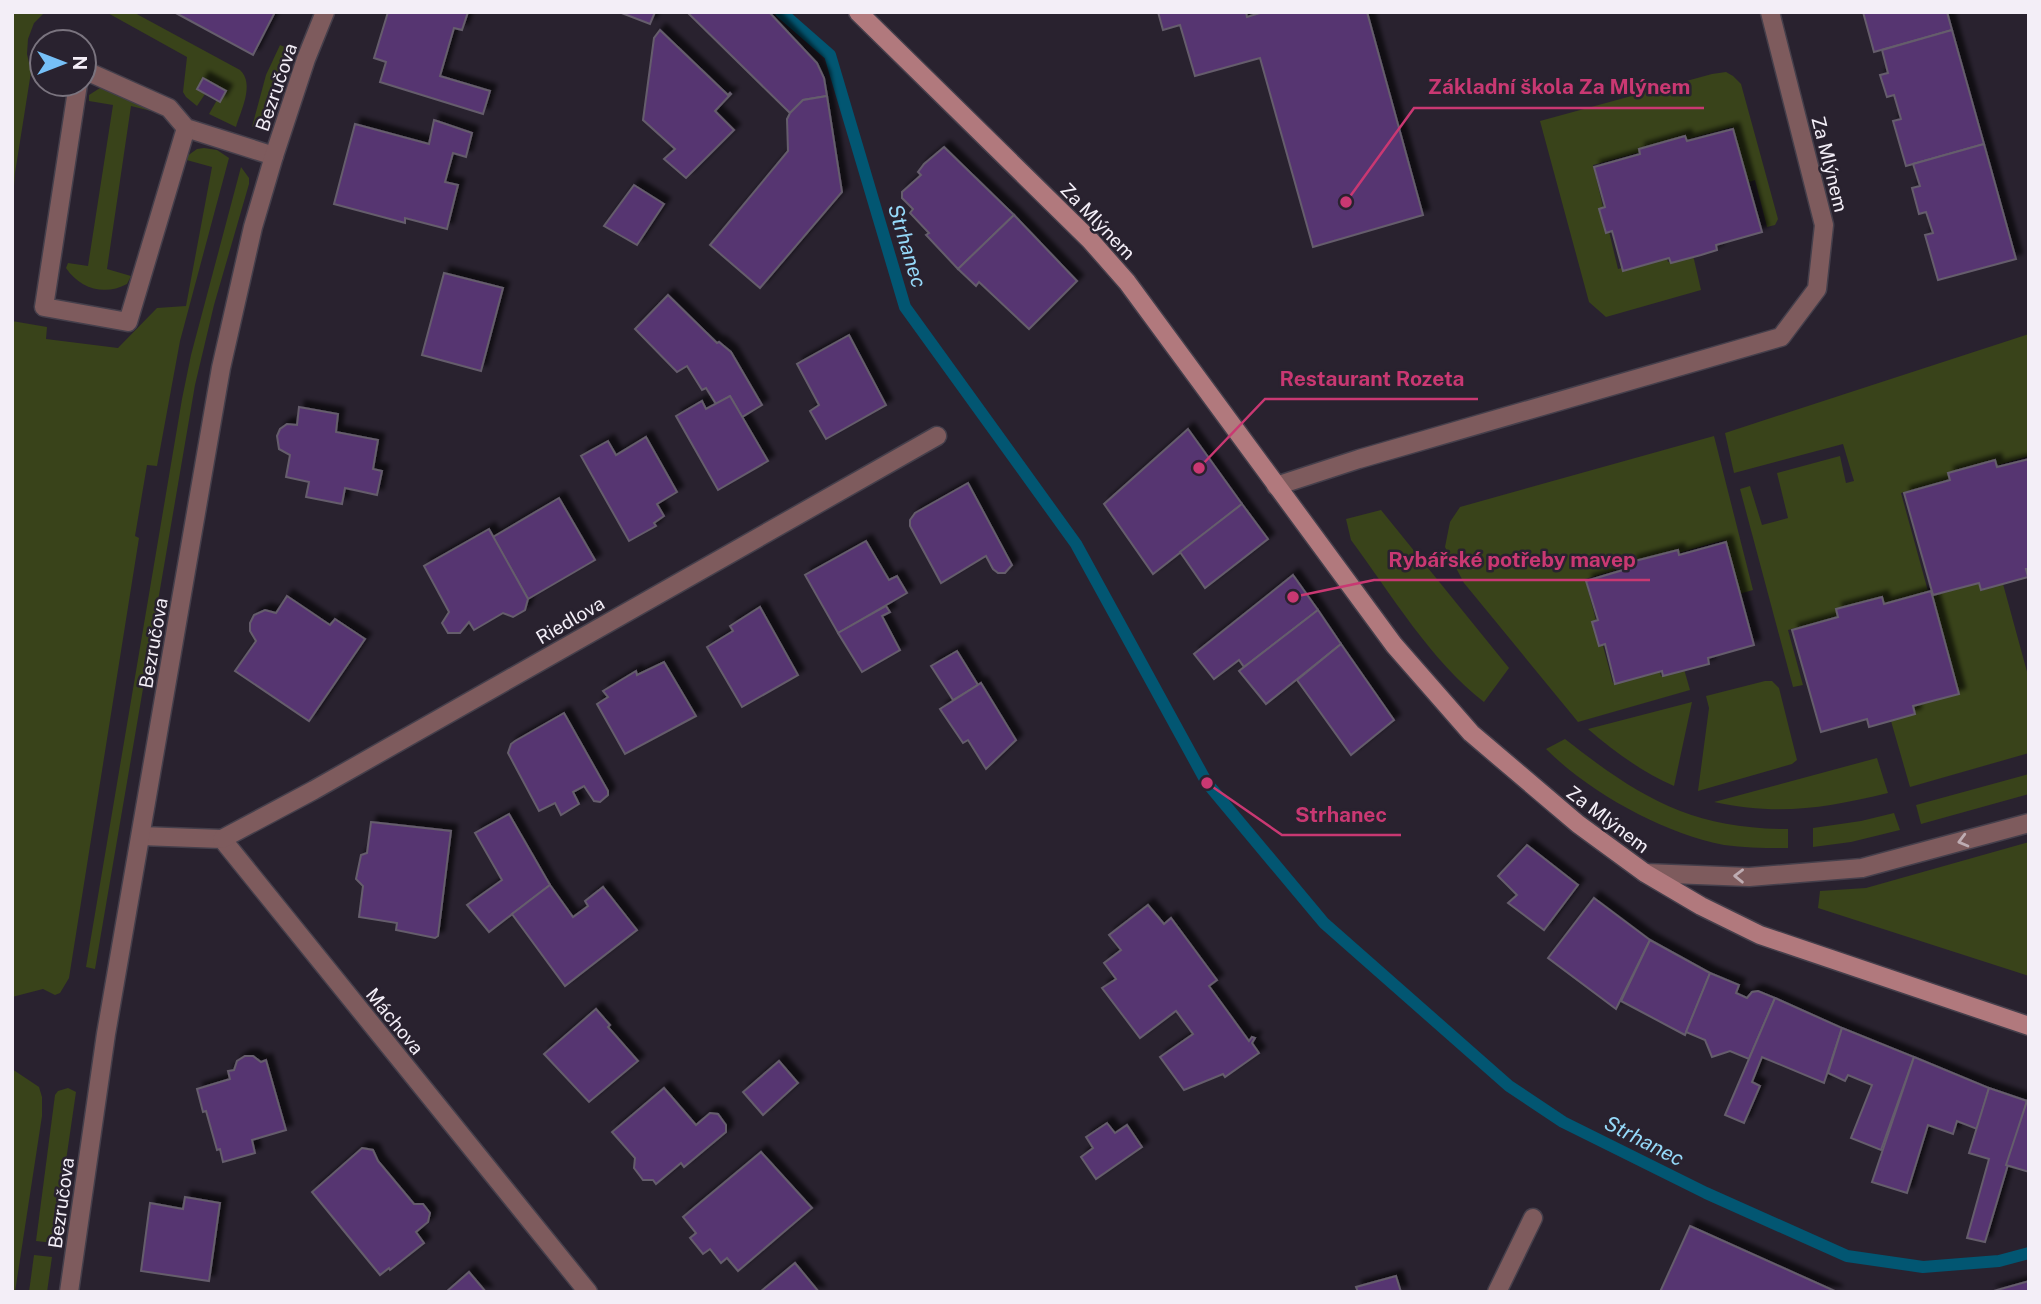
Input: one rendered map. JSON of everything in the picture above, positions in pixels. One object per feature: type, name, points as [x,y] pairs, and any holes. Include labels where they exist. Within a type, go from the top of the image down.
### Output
[{"type":"street","name":"Bezručova","points":[[69,1292],[106,1034],[221,368],[253,227],[306,60],[325,12]]},
{"type":"street","name":"Za Mlýnem","points":[[858,12],[1098,248],[1127,282],[1394,645],[1471,733],[1578,824],[1645,873],[1701,906],[1759,935],[2029,1026]]},
{"type":"street","name":"Za Mlýnem","points":[[1276,486],[1359,459],[1781,337],[1817,289],[1824,225],[1770,12]]},
{"type":"street","points":[[98,76],[169,108],[186,128],[274,156]]},
{"type":"street","points":[[76,98],[44,307],[128,322],[186,128]]},
{"type":"street","name":"Riedlova","points":[[222,839],[314,790],[937,436]]},
{"type":"street","points":[[1645,873],[1749,877],[1862,868],[2029,823]]},
{"type":"street","points":[[141,836],[222,839]]},
{"type":"street","name":"Máchova","points":[[222,839],[588,1292]]},
{"type":"street","points":[[1497,1292],[1533,1218]]},
{"type":"green space","points":[[12,12],[45,12],[32,28],[28,28],[28,91],[15,173],[12,213]]},
{"type":"green space","points":[[106,12],[133,12],[240,70],[247,90],[236,127],[209,114],[226,91],[203,78],[197,89],[205,94],[197,106],[183,92],[187,57]]},
{"type":"green space","points":[[280,45],[287,48],[265,116],[252,127],[266,75]]},
{"type":"green space","points":[[1726,72],[1741,84],[1778,219],[1775,225],[1767,227],[1755,180],[1746,183],[1732,127],[1593,165],[1618,269],[1666,256],[1668,262],[1693,255],[1701,290],[1606,317],[1589,302],[1540,121]]},
{"type":"green space","points":[[98,89],[111,89],[151,104],[151,111],[131,106],[107,269],[131,276],[127,284],[110,290],[93,288],[78,281],[66,268],[68,263],[88,266],[113,105],[89,101],[89,98],[98,98]]},
{"type":"green space","points":[[197,149],[217,150],[229,158],[180,341],[157,466],[147,465],[135,536],[139,538],[69,978],[60,993],[55,995],[43,989],[12,997],[12,321],[47,327],[46,339],[118,348],[157,308],[186,306],[212,167],[183,159]]},
{"type":"green space","points":[[241,167],[249,178],[249,184],[214,305],[195,385],[95,969],[86,967],[182,399],[191,355]]},
{"type":"green space","points":[[2029,334],[2029,456],[1901,493],[1928,591],[1788,630],[1803,685],[1793,687],[1740,489],[1750,486],[1762,525],[1788,518],[1777,473],[1840,456],[1846,483],[1854,481],[1843,444],[1734,473],[1725,433]]},
{"type":"green space","points":[[1714,436],[1753,590],[1739,594],[1724,540],[1585,579],[1613,683],[1659,670],[1661,676],[1684,669],[1690,690],[1578,722],[1464,583],[1445,547],[1450,522],[1460,507]]},
{"type":"green space","points":[[1381,510],[1509,668],[1484,702],[1446,667],[1429,647],[1351,540],[1346,519]]},
{"type":"green space","points":[[1978,582],[1981,591],[2003,584],[2029,679],[2029,753],[1910,787],[1891,721],[1912,706],[1931,596]]},
{"type":"green space","points":[[1772,681],[1779,688],[1797,760],[1792,764],[1698,791],[1709,708],[1706,696]]},
{"type":"green space","points":[[1692,702],[1674,786],[1629,761],[1588,729]]},
{"type":"green space","points":[[1565,739],[1617,778],[1668,806],[1723,823],[1754,828],[1788,829],[1788,848],[1724,845],[1652,821],[1606,796],[1546,749]]},
{"type":"green space","points":[[1877,758],[1888,793],[1844,803],[1802,808],[1759,809],[1714,802]]},
{"type":"green space","points":[[2029,774],[2029,794],[1921,824],[1916,805]]},
{"type":"green space","points":[[1894,813],[1900,830],[1851,842],[1813,847],[1813,828]]},
{"type":"green space","points":[[2029,842],[2029,976],[1818,908],[1820,891],[1866,888]]},
{"type":"green space","points":[[12,1069],[39,1087],[42,1097],[42,1116],[15,1292],[12,1292]]},
{"type":"green space","points":[[68,1088],[76,1092],[54,1243],[36,1241],[55,1095]]},
{"type":"green space","points":[[34,1255],[52,1257],[47,1292],[29,1292]]},
{"type":"building","points":[[174,12],[275,12],[253,55]]},
{"type":"building","points":[[388,12],[468,12],[462,30],[454,28],[440,76],[490,91],[483,114],[380,82],[386,62],[374,58]]},
{"type":"building","points":[[619,12],[655,12],[650,24]]},
{"type":"building","points":[[687,12],[769,12],[817,63],[824,78],[827,96],[803,100],[790,113]]},
{"type":"building","points":[[1158,12],[1246,12],[1247,17],[1263,12],[1367,12],[1423,215],[1313,247],[1260,58],[1195,76],[1180,25],[1163,30]]},
{"type":"building","points":[[1863,12],[1947,12],[1952,30],[1874,52]]},
{"type":"building","points":[[660,30],[728,95],[731,94],[715,111],[734,130],[686,178],[664,159],[675,149],[643,120],[654,38]]},
{"type":"building","points":[[1952,30],[1984,144],[1906,166],[1893,121],[1901,119],[1894,95],[1887,97],[1880,75],[1888,73],[1882,50]]},
{"type":"building","points":[[203,78],[226,91],[220,102],[197,89]]},
{"type":"building","points":[[827,96],[842,192],[760,288],[710,245],[788,151],[787,119],[790,113],[803,100]]},
{"type":"building","points":[[434,120],[472,133],[466,157],[453,153],[445,182],[458,185],[447,229],[405,218],[405,223],[334,204],[355,124],[429,144]]},
{"type":"building","points":[[1733,129],[1762,232],[1716,245],[1717,250],[1701,255],[1671,263],[1669,258],[1623,271],[1612,231],[1606,233],[1599,209],[1605,207],[1594,167],[1640,154],[1639,149],[1685,136],[1687,141]]},
{"type":"building","points":[[1984,144],[2016,259],[1938,280],[1925,235],[1933,233],[1926,212],[1919,214],[1912,188],[1920,186],[1913,164]]},
{"type":"building","points":[[944,147],[1014,215],[958,269],[926,235],[929,233],[910,213],[913,209],[902,198],[902,192],[921,175],[918,172],[924,164]]},
{"type":"building","points":[[634,185],[664,204],[637,245],[604,226]]},
{"type":"building","points":[[1014,215],[1077,281],[1029,329],[979,282],[976,286],[958,269]]},
{"type":"building","points":[[444,273],[503,288],[481,371],[422,355]]},
{"type":"building","points":[[668,295],[717,343],[731,352],[762,405],[742,417],[730,396],[716,404],[706,388],[702,390],[687,366],[677,372],[635,329]]},
{"type":"building","points":[[849,335],[886,405],[826,439],[810,411],[819,405],[797,364]]},
{"type":"building","points":[[730,396],[768,461],[718,490],[676,416],[702,401],[706,409]]},
{"type":"building","points":[[299,407],[338,414],[336,432],[378,440],[373,469],[382,471],[377,495],[345,488],[342,504],[306,497],[309,482],[286,477],[290,455],[279,449],[277,436],[280,429],[287,424],[297,425]]},
{"type":"building","points":[[1188,429],[1242,504],[1153,574],[1104,504]]},
{"type":"building","points":[[646,437],[677,492],[657,504],[664,516],[654,523],[656,526],[629,541],[581,456],[608,441],[616,455]]},
{"type":"building","points":[[2029,459],[2028,577],[1981,590],[1979,583],[1933,595],[1904,493],[1950,480],[1948,473],[1995,460],[1997,467]]},
{"type":"building","points":[[968,483],[1012,565],[1005,573],[998,573],[986,556],[941,583],[910,526],[910,520],[915,513]]},
{"type":"building","points":[[559,498],[595,560],[528,599],[493,537]]},
{"type":"building","points":[[1242,504],[1268,539],[1205,588],[1180,552]]},
{"type":"building","points":[[489,529],[528,599],[525,610],[513,617],[503,613],[474,630],[469,622],[460,633],[448,633],[442,623],[449,612],[424,566]]},
{"type":"building","points":[[866,541],[889,580],[897,576],[907,593],[838,633],[805,575]]},
{"type":"building","points":[[1726,542],[1754,645],[1708,658],[1709,664],[1663,676],[1662,671],[1615,684],[1605,644],[1599,646],[1592,622],[1598,620],[1586,581],[1633,567],[1631,562],[1678,550],[1679,555]]},
{"type":"building","points":[[1293,575],[1318,610],[1244,667],[1239,660],[1214,679],[1194,654]]},
{"type":"building","points":[[1931,591],[1959,694],[1913,706],[1915,714],[1869,727],[1867,719],[1821,732],[1792,630],[1838,617],[1836,609],[1882,597],[1884,604]]},
{"type":"building","points":[[287,596],[330,625],[335,619],[365,639],[309,721],[235,671],[256,641],[250,631],[254,615],[265,610],[276,613]]},
{"type":"building","points":[[886,606],[890,612],[882,616],[900,650],[862,672],[838,633]]},
{"type":"building","points":[[760,607],[798,675],[742,707],[707,647],[733,631],[730,626]]},
{"type":"building","points":[[1318,610],[1341,644],[1266,704],[1239,671]]},
{"type":"building","points":[[1341,644],[1394,720],[1351,755],[1297,680]]},
{"type":"building","points":[[957,651],[978,685],[953,700],[931,666]]},
{"type":"building","points":[[664,662],[696,716],[625,754],[597,704],[608,697],[603,691],[636,671],[637,675]]},
{"type":"building","points":[[981,683],[1016,740],[986,769],[968,740],[963,743],[940,709]]},
{"type":"building","points":[[564,713],[608,795],[600,802],[594,801],[584,786],[573,792],[579,804],[561,815],[555,803],[539,811],[508,753],[515,741]]},
{"type":"building","points":[[509,814],[550,885],[489,932],[467,905],[502,880],[475,833]]},
{"type":"building","points":[[371,822],[451,831],[438,936],[435,938],[396,930],[397,923],[359,917],[363,886],[356,879],[361,855],[367,853]]},
{"type":"building","points":[[1527,845],[1578,885],[1544,930],[1508,903],[1517,895],[1498,876]]},
{"type":"building","points":[[550,885],[573,917],[588,906],[585,901],[603,887],[637,930],[565,986],[512,914]]},
{"type":"building","points":[[1594,898],[1650,940],[1616,1009],[1548,958]]},
{"type":"building","points":[[1148,905],[1164,924],[1171,918],[1217,980],[1209,986],[1249,1041],[1252,1037],[1255,1038],[1252,1043],[1259,1053],[1225,1077],[1223,1074],[1184,1090],[1160,1057],[1193,1034],[1176,1011],[1140,1038],[1102,988],[1116,979],[1104,963],[1121,950],[1109,935]]},
{"type":"building","points":[[1650,940],[1710,973],[1685,1035],[1621,1001]]},
{"type":"building","points":[[1710,973],[1739,985],[1736,993],[1747,998],[1752,992],[1758,991],[1775,998],[1749,1059],[1730,1051],[1712,1057],[1705,1040],[1686,1032]]},
{"type":"building","points":[[1775,998],[1842,1028],[1824,1083],[1762,1057],[1752,1082],[1760,1086],[1744,1123],[1725,1115]]},
{"type":"building","points":[[596,1009],[638,1061],[589,1102],[544,1054]]},
{"type":"building","points":[[1842,1028],[1914,1057],[1881,1150],[1851,1138],[1872,1085],[1848,1075],[1845,1081],[1828,1073]]},
{"type":"building","points":[[245,1056],[253,1056],[261,1062],[266,1060],[286,1130],[252,1140],[255,1153],[223,1162],[197,1089],[230,1079],[228,1071],[234,1070],[237,1061]]},
{"type":"building","points":[[1914,1057],[1989,1088],[1977,1129],[1957,1121],[1953,1134],[1928,1125],[1907,1193],[1872,1182]]},
{"type":"building","points":[[779,1061],[798,1083],[763,1115],[743,1092]]},
{"type":"building","points":[[664,1088],[696,1125],[710,1113],[718,1114],[726,1125],[726,1132],[684,1167],[681,1163],[656,1184],[653,1180],[643,1180],[634,1168],[635,1158],[612,1132]]},
{"type":"building","points":[[1989,1088],[2027,1101],[1985,1242],[1967,1238],[1989,1159],[1969,1153]]},
{"type":"building","points":[[2027,1101],[2029,1102],[2029,1172],[2006,1165]]},
{"type":"building","points":[[1107,1123],[1115,1133],[1127,1125],[1142,1147],[1096,1179],[1081,1157],[1093,1148],[1086,1137]]},
{"type":"building","points":[[362,1148],[373,1150],[378,1161],[414,1204],[423,1204],[430,1213],[428,1222],[416,1232],[424,1243],[380,1275],[312,1192]]},
{"type":"building","points":[[761,1152],[812,1208],[738,1271],[727,1258],[721,1263],[710,1249],[703,1254],[690,1238],[696,1233],[683,1217]]},
{"type":"building","points":[[185,1197],[220,1203],[209,1281],[141,1271],[150,1203],[183,1209]]},
{"type":"building","points":[[1690,1226],[1837,1292],[1660,1292]]},
{"type":"building","points":[[795,1263],[819,1292],[760,1292]]},
{"type":"building","points":[[469,1272],[486,1292],[446,1292]]},
{"type":"building","points":[[1396,1276],[1401,1292],[1358,1292],[1356,1287]]},
{"type":"building","points":[[2029,1281],[2029,1292],[1990,1292]]},
{"type":"waterway","name":"Strhanec","points":[[781,12],[830,55],[905,307],[1076,544],[1207,783],[1324,923],[1509,1086],[1563,1122],[1706,1193],[1847,1256],[1923,1267],[1999,1261],[2029,1253]]},
{"type":"place","name":"Základní škola Za Mlýnem","points":[[1346,202]]},
{"type":"place","name":"Restaurant Rozeta","points":[[1199,468]]},
{"type":"place","name":"Rybářské potřeby mavep","points":[[1293,597]]},
{"type":"place","name":"Strhanec","points":[[1207,783]]}]
